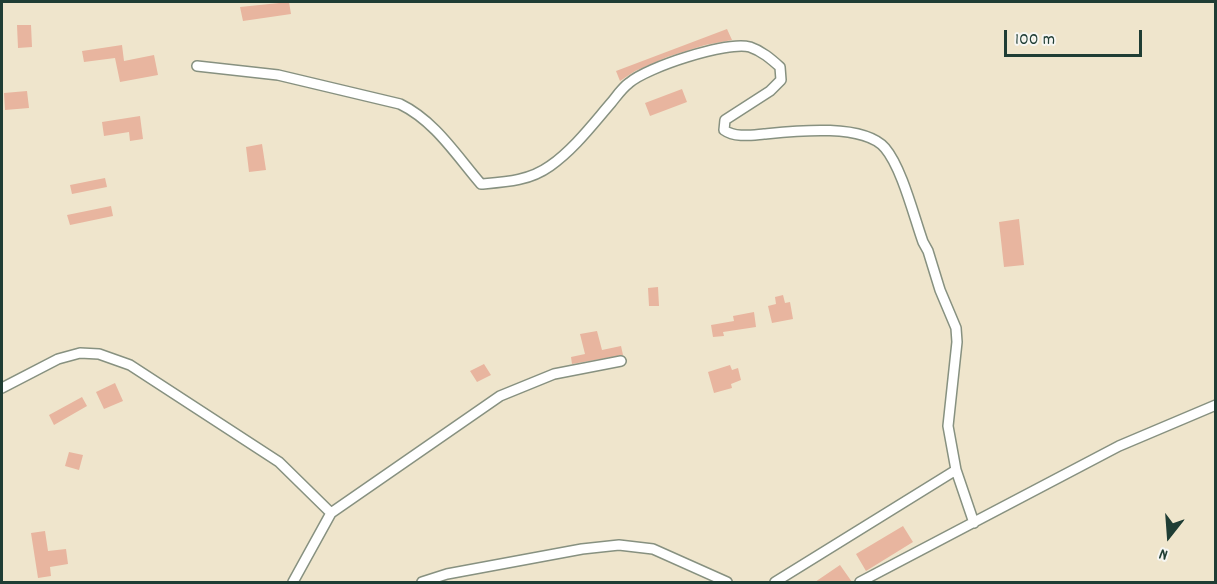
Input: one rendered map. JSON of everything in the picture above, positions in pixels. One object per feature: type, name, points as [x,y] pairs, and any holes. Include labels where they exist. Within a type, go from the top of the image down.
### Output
[{"type":"street","points":[[197,66],[278,75],[400,104],[429,122],[481,184],[517,182],[538,174],[579,140],[628,82],[644,72],[730,46],[749,47],[770,57],[780,67],[781,80],[770,91],[726,120],[724,130],[729,134],[749,135],[811,129],[838,131],[874,139],[885,148],[899,174],[940,290],[956,328],[957,342],[948,426],[956,470],[974,523]]},
{"type":"street","points":[[2,388],[58,359],[80,353],[99,354],[130,365],[279,462],[331,513]]},
{"type":"street","points":[[293,582],[331,513],[500,396],[554,374],[621,361]]},
{"type":"street","points":[[860,582],[1119,446],[1215,405]]},
{"type":"street","points":[[775,582],[956,470]]},
{"type":"street","points":[[422,582],[447,574],[582,549],[620,545],[653,549],[727,582]]},
{"type":"building","points":[[289,2],[291,14],[243,21],[240,7]]},
{"type":"building","points":[[17,25],[31,25],[32,47],[18,48]]},
{"type":"building","points":[[727,29],[732,40],[705,45],[667,57],[635,71],[620,81],[616,71]]},
{"type":"building","points":[[122,45],[124,61],[154,55],[158,75],[120,82],[115,58],[84,62],[82,51]]},
{"type":"building","points":[[682,89],[687,102],[650,116],[645,103]]},
{"type":"building","points":[[27,91],[29,108],[5,110],[4,93]]},
{"type":"building","points":[[140,116],[143,139],[130,141],[129,132],[104,136],[102,122]]},
{"type":"building","points":[[262,144],[266,170],[249,172],[246,147]]},
{"type":"building","points":[[105,178],[107,187],[72,194],[70,185]]},
{"type":"building","points":[[111,206],[113,216],[70,225],[67,215]]},
{"type":"building","points":[[1019,219],[1024,265],[1004,267],[999,222]]},
{"type":"building","points":[[658,287],[659,306],[649,306],[648,288]]},
{"type":"building","points":[[783,295],[785,303],[790,302],[793,319],[772,323],[768,306],[776,304],[775,297]]},
{"type":"building","points":[[754,312],[756,327],[723,332],[724,336],[713,337],[711,325],[734,321],[733,316]]},
{"type":"building","points":[[597,331],[602,350],[621,346],[623,355],[572,364],[571,357],[585,354],[580,334]]},
{"type":"building","points":[[484,364],[491,375],[477,382],[470,371]]},
{"type":"building","points":[[730,365],[732,370],[738,368],[741,380],[731,384],[732,388],[714,393],[708,372]]},
{"type":"building","points":[[115,383],[123,401],[104,409],[96,392]]},
{"type":"building","points":[[82,397],[87,406],[54,425],[49,415]]},
{"type":"building","points":[[69,452],[83,455],[79,470],[65,466]]},
{"type":"building","points":[[903,526],[913,542],[866,571],[856,554]]},
{"type":"building","points":[[45,531],[48,551],[66,549],[68,564],[50,567],[51,576],[38,578],[31,533]]},
{"type":"building","points":[[840,565],[852,582],[815,582]]}]
